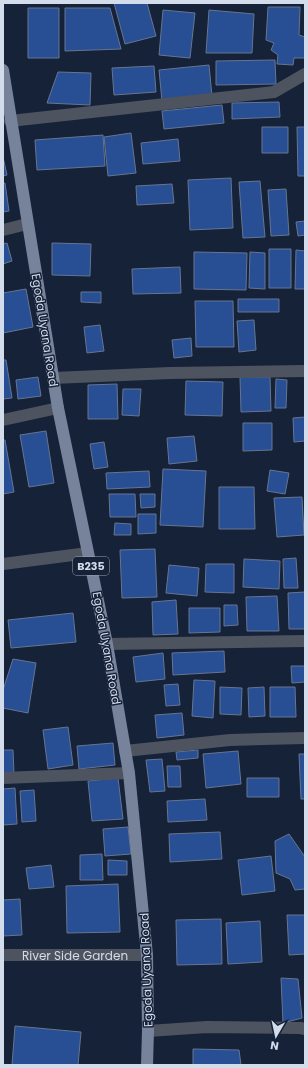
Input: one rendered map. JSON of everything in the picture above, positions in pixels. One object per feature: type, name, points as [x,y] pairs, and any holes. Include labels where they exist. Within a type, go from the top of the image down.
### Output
[{"type":"main road","name":"Egoda Uyana Road","points":[[3,70],[58,408],[107,644],[129,773],[147,954],[147,1065]]},
{"type":"street","points":[[10,120],[274,92],[305,74]]},
{"type":"street","points":[[3,230],[27,224]]},
{"type":"street","points":[[53,378],[170,373],[305,371]]},
{"type":"street","points":[[3,420],[58,408]]},
{"type":"street","points":[[3,564],[88,553]]},
{"type":"street","points":[[107,644],[305,641]]},
{"type":"street","points":[[125,751],[230,740],[305,738]]},
{"type":"street","points":[[3,778],[129,773]]},
{"type":"street","name":"River Side Garden","points":[[3,955],[147,954]]},
{"type":"street","points":[[148,1031],[207,1027],[305,1029]]},
{"type":"building","points":[[114,3],[147,3],[156,36],[125,44]]},
{"type":"building","points":[[268,7],[300,7],[299,35],[305,37],[305,58],[294,58],[293,65],[277,64],[278,55],[271,50],[274,43],[266,40]]},
{"type":"building","points":[[28,8],[59,8],[59,58],[28,58]]},
{"type":"building","points":[[65,8],[110,8],[121,49],[65,51]]},
{"type":"building","points":[[163,10],[195,13],[190,58],[159,55]]},
{"type":"building","points":[[209,10],[254,14],[252,53],[206,53]]},
{"type":"building","points":[[275,60],[276,84],[216,85],[216,61]]},
{"type":"building","points":[[209,65],[212,96],[162,101],[159,70]]},
{"type":"building","points":[[154,66],[156,92],[114,95],[112,68]]},
{"type":"building","points":[[58,72],[91,73],[90,105],[47,103]]},
{"type":"building","points":[[279,102],[280,117],[232,119],[232,103]]},
{"type":"building","points":[[222,105],[224,123],[164,129],[162,111]]},
{"type":"building","points":[[262,127],[288,127],[288,153],[262,153]]},
{"type":"building","points":[[297,127],[305,127],[305,176],[298,176]]},
{"type":"building","points":[[131,133],[136,173],[108,176],[104,137]]},
{"type":"building","points":[[103,135],[105,166],[37,170],[35,140]]},
{"type":"building","points":[[178,139],[180,161],[143,164],[141,143]]},
{"type":"building","points":[[3,157],[7,175],[3,176]]},
{"type":"building","points":[[231,178],[233,228],[190,230],[188,180]]},
{"type":"building","points":[[260,181],[265,237],[243,238],[239,182]]},
{"type":"building","points":[[5,183],[9,211],[3,212],[3,184]]},
{"type":"building","points":[[172,184],[174,203],[137,205],[136,186]]},
{"type":"building","points":[[286,189],[289,235],[271,236],[268,190]]},
{"type":"building","points":[[305,221],[305,235],[298,236],[296,222]]},
{"type":"building","points":[[7,243],[12,261],[3,264],[3,244]]},
{"type":"building","points":[[52,243],[91,244],[90,276],[52,275]]},
{"type":"building","points":[[269,249],[291,249],[291,288],[269,288]]},
{"type":"building","points":[[296,250],[305,251],[305,289],[295,289]]},
{"type":"building","points":[[194,252],[247,253],[246,290],[194,289]]},
{"type":"building","points":[[250,252],[265,253],[265,289],[249,288]]},
{"type":"building","points":[[180,267],[181,293],[133,294],[132,269]]},
{"type":"building","points":[[26,289],[33,327],[3,333],[3,293]]},
{"type":"building","points":[[81,292],[101,292],[101,303],[81,302]]},
{"type":"building","points":[[238,299],[279,299],[279,312],[238,312]]},
{"type":"building","points":[[195,301],[233,301],[234,347],[196,347]]},
{"type":"building","points":[[254,320],[256,350],[239,352],[237,321]]},
{"type":"building","points":[[100,325],[104,351],[87,353],[84,327]]},
{"type":"building","points":[[191,338],[192,356],[174,358],[172,340]]},
{"type":"building","points":[[3,360],[6,360],[12,398],[3,399]]},
{"type":"building","points":[[38,377],[41,396],[18,399],[16,380]]},
{"type":"building","points":[[240,377],[270,377],[271,411],[241,412]]},
{"type":"building","points":[[276,379],[287,380],[286,408],[275,408]]},
{"type":"building","points":[[186,381],[223,382],[222,416],[185,415]]},
{"type":"building","points":[[117,384],[118,419],[88,419],[88,385]]},
{"type":"building","points":[[123,389],[141,389],[139,416],[122,415]]},
{"type":"building","points":[[305,417],[305,441],[294,442],[293,418]]},
{"type":"building","points":[[243,423],[272,423],[272,450],[243,451]]},
{"type":"building","points":[[46,431],[54,483],[29,487],[20,435]]},
{"type":"building","points":[[194,436],[197,461],[169,464],[167,438]]},
{"type":"building","points":[[3,440],[5,440],[14,492],[3,494]]},
{"type":"building","points":[[104,442],[108,467],[94,469],[90,444]]},
{"type":"building","points":[[163,469],[206,471],[203,527],[160,525]]},
{"type":"building","points":[[270,470],[289,473],[285,494],[267,491]]},
{"type":"building","points":[[149,471],[150,487],[107,489],[106,473]]},
{"type":"building","points":[[219,487],[254,487],[255,529],[219,529]]},
{"type":"building","points":[[109,494],[135,494],[136,517],[110,517]]},
{"type":"building","points":[[140,494],[155,494],[155,507],[141,508]]},
{"type":"building","points":[[302,497],[304,535],[277,537],[274,498]]},
{"type":"building","points":[[138,514],[156,514],[156,533],[138,534]]},
{"type":"building","points":[[115,523],[131,524],[131,535],[114,535]]},
{"type":"building","points":[[155,549],[157,597],[122,598],[120,550]]},
{"type":"building","points":[[296,558],[298,588],[284,588],[283,559]]},
{"type":"building","points":[[244,559],[280,561],[279,589],[243,587]]},
{"type":"building","points":[[206,564],[234,564],[234,593],[205,592]]},
{"type":"building","points":[[169,565],[199,568],[197,596],[166,593]]},
{"type":"building","points":[[305,592],[305,629],[289,629],[288,593]]},
{"type":"building","points":[[277,596],[279,631],[247,631],[246,597]]},
{"type":"building","points":[[176,600],[178,634],[153,635],[152,602]]},
{"type":"building","points":[[224,605],[237,605],[238,625],[224,626]]},
{"type":"building","points":[[189,608],[220,608],[220,632],[189,633]]},
{"type":"building","points":[[73,613],[76,642],[11,648],[8,620]]},
{"type":"building","points":[[224,651],[225,672],[173,675],[172,653]]},
{"type":"building","points":[[163,653],[165,679],[136,682],[133,657]]},
{"type":"building","points":[[13,659],[36,663],[28,713],[3,708],[3,690]]},
{"type":"building","points":[[291,666],[305,666],[305,682],[292,683]]},
{"type":"building","points":[[194,680],[215,681],[213,718],[192,716]]},
{"type":"building","points":[[178,684],[180,705],[166,706],[164,685]]},
{"type":"building","points":[[220,687],[242,688],[241,715],[220,714]]},
{"type":"building","points":[[264,687],[265,716],[249,717],[248,688]]},
{"type":"building","points":[[270,687],[295,687],[296,717],[270,717]]},
{"type":"building","points":[[182,713],[184,735],[157,738],[155,715]]},
{"type":"building","points":[[68,727],[73,765],[48,769],[43,730]]},
{"type":"building","points":[[113,743],[115,765],[79,769],[77,746]]},
{"type":"building","points":[[3,750],[13,750],[14,773],[3,773]]},
{"type":"building","points":[[198,750],[198,758],[177,760],[176,752]]},
{"type":"building","points":[[238,751],[241,784],[206,788],[203,754]]},
{"type":"building","points":[[299,754],[305,754],[305,799],[301,799]]},
{"type":"building","points":[[162,759],[165,791],[150,792],[146,760]]},
{"type":"building","points":[[167,766],[180,766],[181,787],[168,787]]},
{"type":"building","points":[[118,778],[123,819],[92,821],[88,781]]},
{"type":"building","points":[[247,778],[279,778],[279,797],[247,797]]},
{"type":"building","points":[[15,788],[17,824],[3,825],[3,789]]},
{"type":"building","points":[[34,790],[36,821],[22,822],[20,791]]},
{"type":"building","points":[[205,799],[207,820],[168,822],[167,801]]},
{"type":"building","points":[[128,827],[131,854],[105,856],[103,829]]},
{"type":"building","points":[[220,832],[222,859],[170,862],[169,834]]},
{"type":"building","points":[[289,834],[305,857],[305,889],[295,890],[290,879],[276,873],[275,841]]},
{"type":"building","points":[[102,854],[103,880],[80,880],[80,855]]},
{"type":"building","points":[[271,856],[275,891],[242,895],[238,860]]},
{"type":"building","points":[[108,860],[127,861],[127,875],[108,875]]},
{"type":"building","points":[[51,865],[54,887],[29,889],[26,868]]},
{"type":"building","points":[[118,884],[120,932],[67,933],[66,886]]},
{"type":"building","points":[[20,899],[22,935],[3,936],[3,900]]},
{"type":"building","points":[[287,915],[305,915],[305,954],[289,955]]},
{"type":"building","points":[[221,919],[222,964],[177,965],[176,920]]},
{"type":"building","points":[[260,921],[262,962],[228,964],[226,923]]},
{"type":"building","points":[[281,978],[298,979],[302,1018],[283,1023]]},
{"type":"building","points":[[15,1026],[81,1032],[78,1065],[12,1065]]},
{"type":"building","points":[[193,1049],[239,1050],[241,1065],[193,1065]]}]
